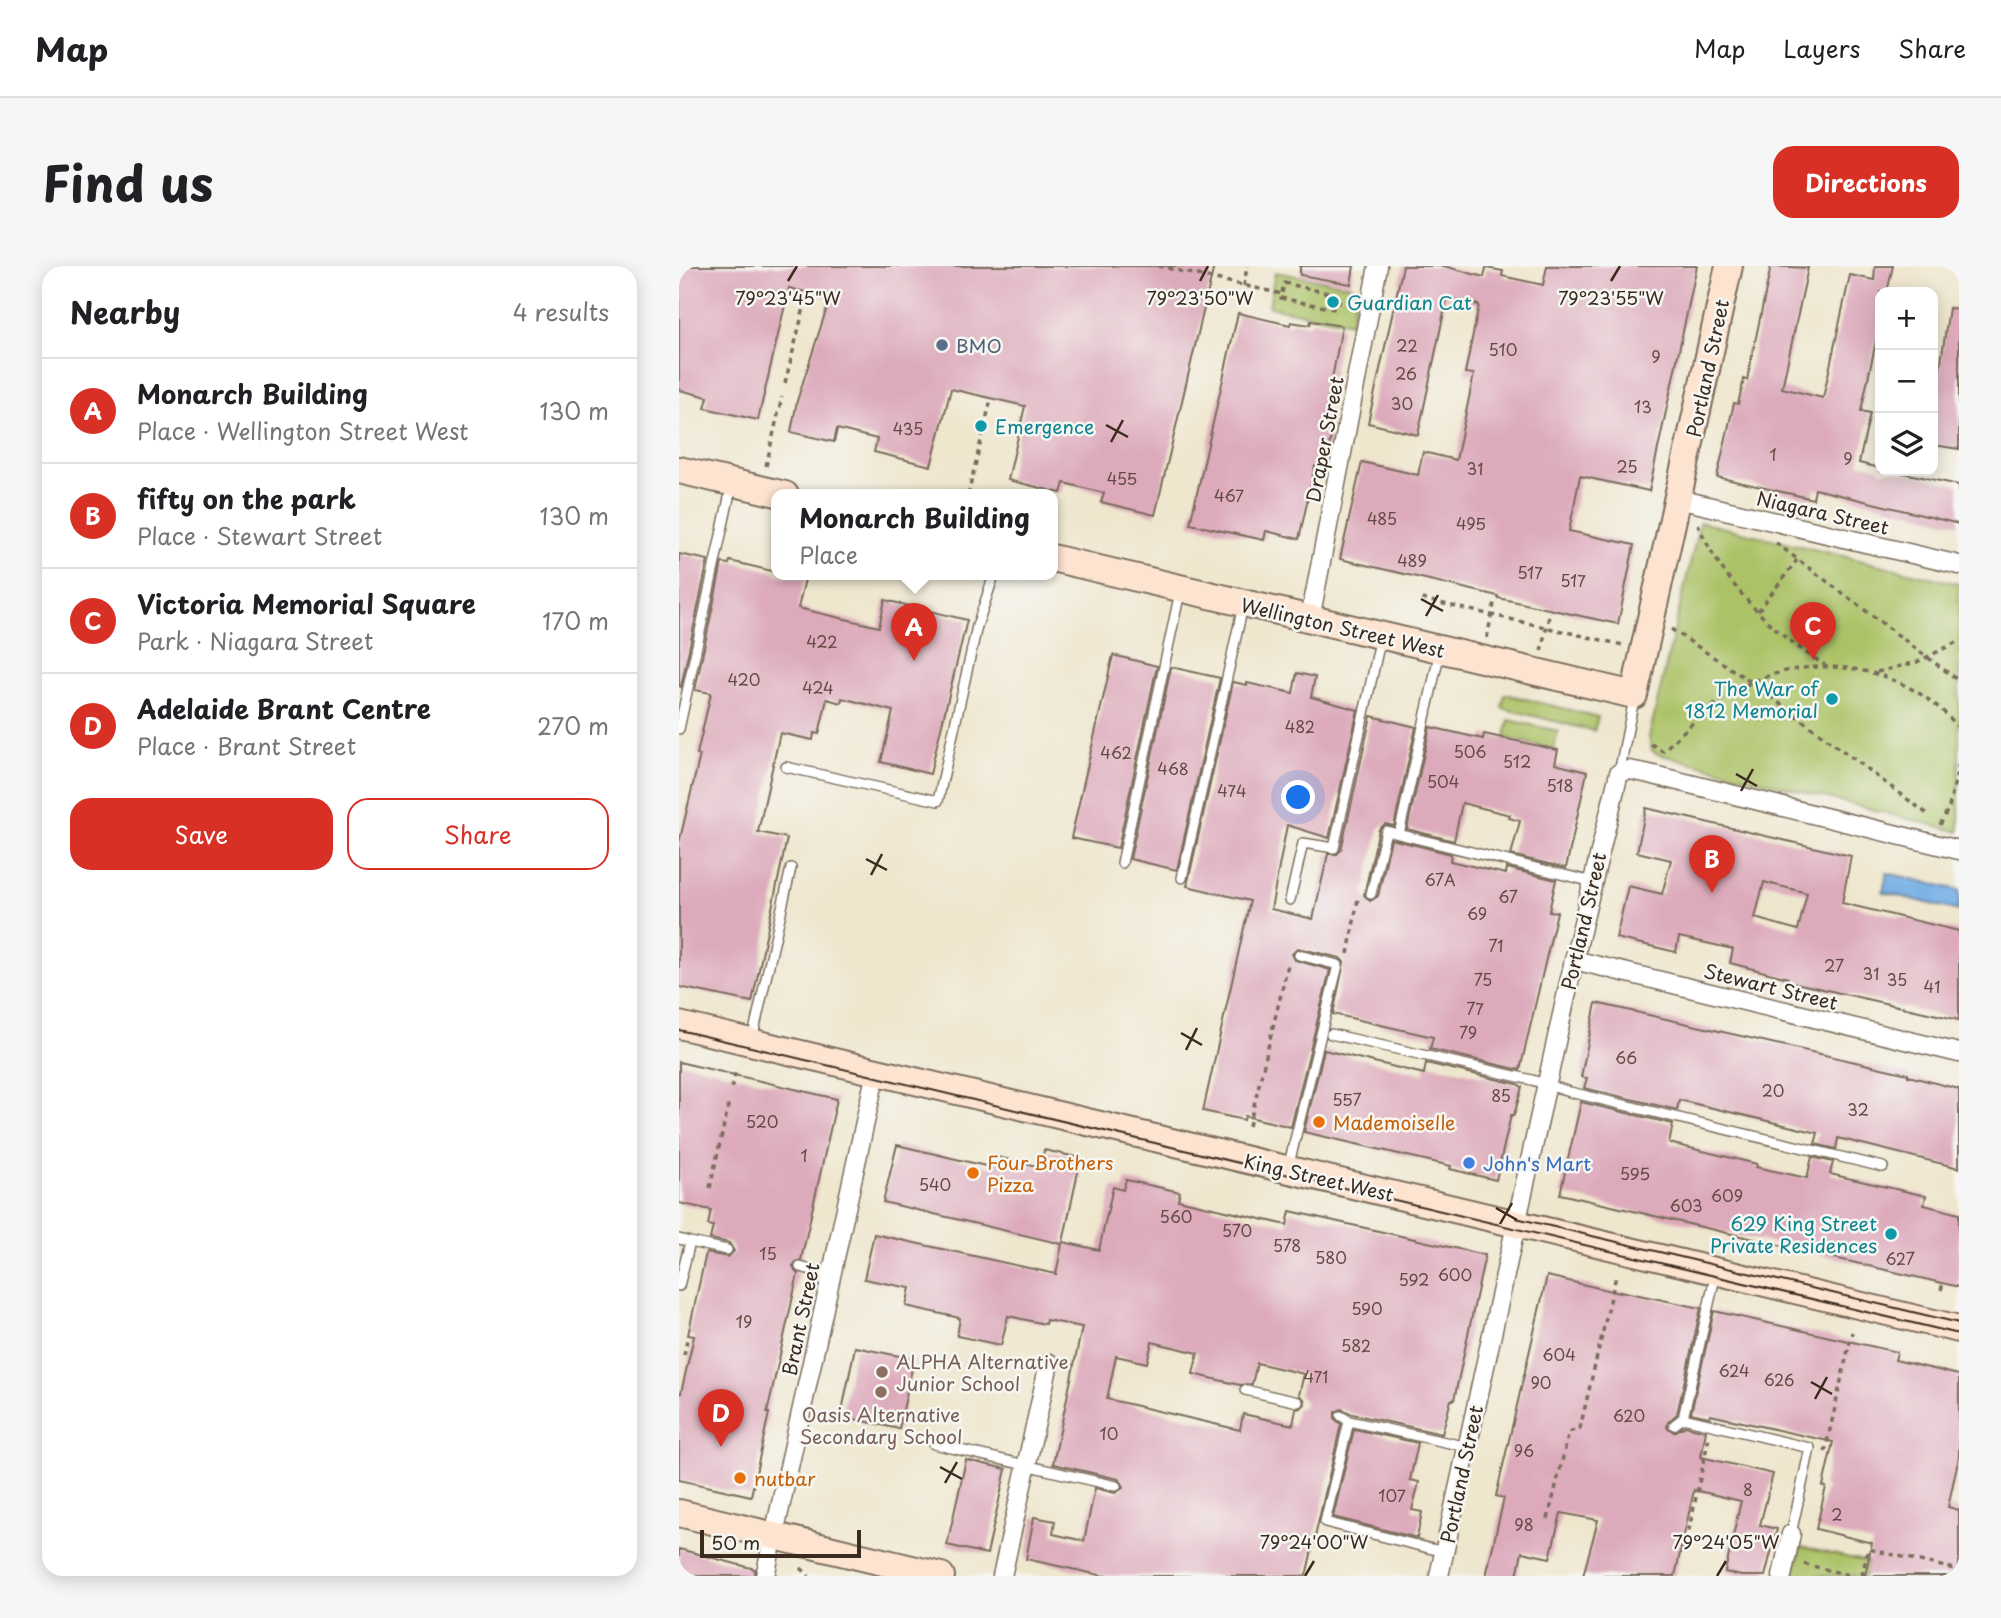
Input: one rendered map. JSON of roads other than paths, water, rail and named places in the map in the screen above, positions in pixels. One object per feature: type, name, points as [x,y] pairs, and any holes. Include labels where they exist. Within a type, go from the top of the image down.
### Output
[{"type":"main road","name":"Portland Street","points":[[1634,695],[1729,266]]},
{"type":"main road","points":[[679,470],[771,492]]},
{"type":"main road","name":"Wellington Street West","points":[[1058,559],[1634,695]]},
{"type":"main road","name":"King Street West","points":[[679,1025],[1959,1329]]},
{"type":"main road","points":[[679,1513],[941,1576]]},
{"type":"street","name":"Draper Street","points":[[1310,619],[1378,266]]},
{"type":"street","name":"Niagara Street","points":[[1678,499],[1959,565]]},
{"type":"street","points":[[1619,773],[1629,770],[1959,850]]},
{"type":"street","name":"Portland Street","points":[[1439,1576],[1515,1223],[1619,773]]},
{"type":"street","name":"Stewart Street","points":[[1574,960],[1959,1053]]},
{"type":"street","name":"Brant Street","points":[[765,1576],[876,1072]]},
{"type":"street","points":[[1002,1576],[1049,1363]]},
{"type":"street","points":[[1782,1576],[1791,1534]]},
{"type":"lane","points":[[679,729],[732,482]]},
{"type":"lane","points":[[786,767],[938,801],[977,626],[991,580]]},
{"type":"lane","points":[[1122,863],[1181,587]]},
{"type":"lane","points":[[1182,877],[1244,604]]},
{"type":"lane","points":[[1290,900],[1303,843],[1334,848],[1382,636]]},
{"type":"lane","points":[[1399,834],[1440,650]]},
{"type":"lane","name":"Portland Street","points":[[1619,773],[1634,695]]},
{"type":"lane","points":[[1372,892],[1386,831],[1593,882]]},
{"type":"lane","points":[[752,1042],[791,868]]},
{"type":"lane","points":[[1287,1170],[1338,965],[1299,955]]},
{"type":"lane","points":[[1331,1034],[1883,1167]]},
{"type":"lane","points":[[679,1239],[727,1250]]},
{"type":"lane","points":[[679,1286],[689,1242]]},
{"type":"lane","points":[[800,1268],[831,1275]]},
{"type":"lane","points":[[1674,1425],[1683,1418],[1717,1271]]},
{"type":"lane","points":[[1245,1390],[1298,1402]]},
{"type":"lane","points":[[1444,1552],[1325,1522],[1345,1418],[1468,1447]]},
{"type":"lane","points":[[1683,1418],[1810,1448],[1791,1534]]},
{"type":"lane","points":[[934,1444],[1116,1486]]},
{"type":"water","points":[[1887,873],[1959,890],[1959,911],[1883,892]]},
{"type":"tram line","points":[[679,1030],[1959,1334]]},
{"type":"tram line","points":[[1516,1218],[1959,1323]]},
{"type":"place","name":"Guardian Cat","points":[[1333,302]]},
{"type":"place","name":"BMO","points":[[942,345]]},
{"type":"place","name":"Emergence","points":[[981,426]]},
{"type":"place","name":"Victoria Memorial Square","points":[[1813,660]]},
{"type":"place","name":"Monarch Building","points":[[914,661]]},
{"type":"place","name":"The War of 1812 Memorial","points":[[1832,699]]},
{"type":"place","name":"fifty on the park","points":[[1712,893]]},
{"type":"place","name":"Mademoiselle","points":[[1319,1122]]},
{"type":"place","name":"John's Mart","points":[[1469,1163]]},
{"type":"place","name":"Four Brothers Pizza","points":[[973,1173]]},
{"type":"place","name":"629 King Street Private Residences","points":[[1891,1234]]},
{"type":"place","name":"ALPHA Alternative Junior School","points":[[882,1372]]},
{"type":"place","name":"Oasis Alternative Secondary School","points":[[881,1392]]},
{"type":"place","name":"Adelaide Brant Centre","points":[[721,1447]]},
{"type":"place","name":"nutbar","points":[[740,1478]]}]
